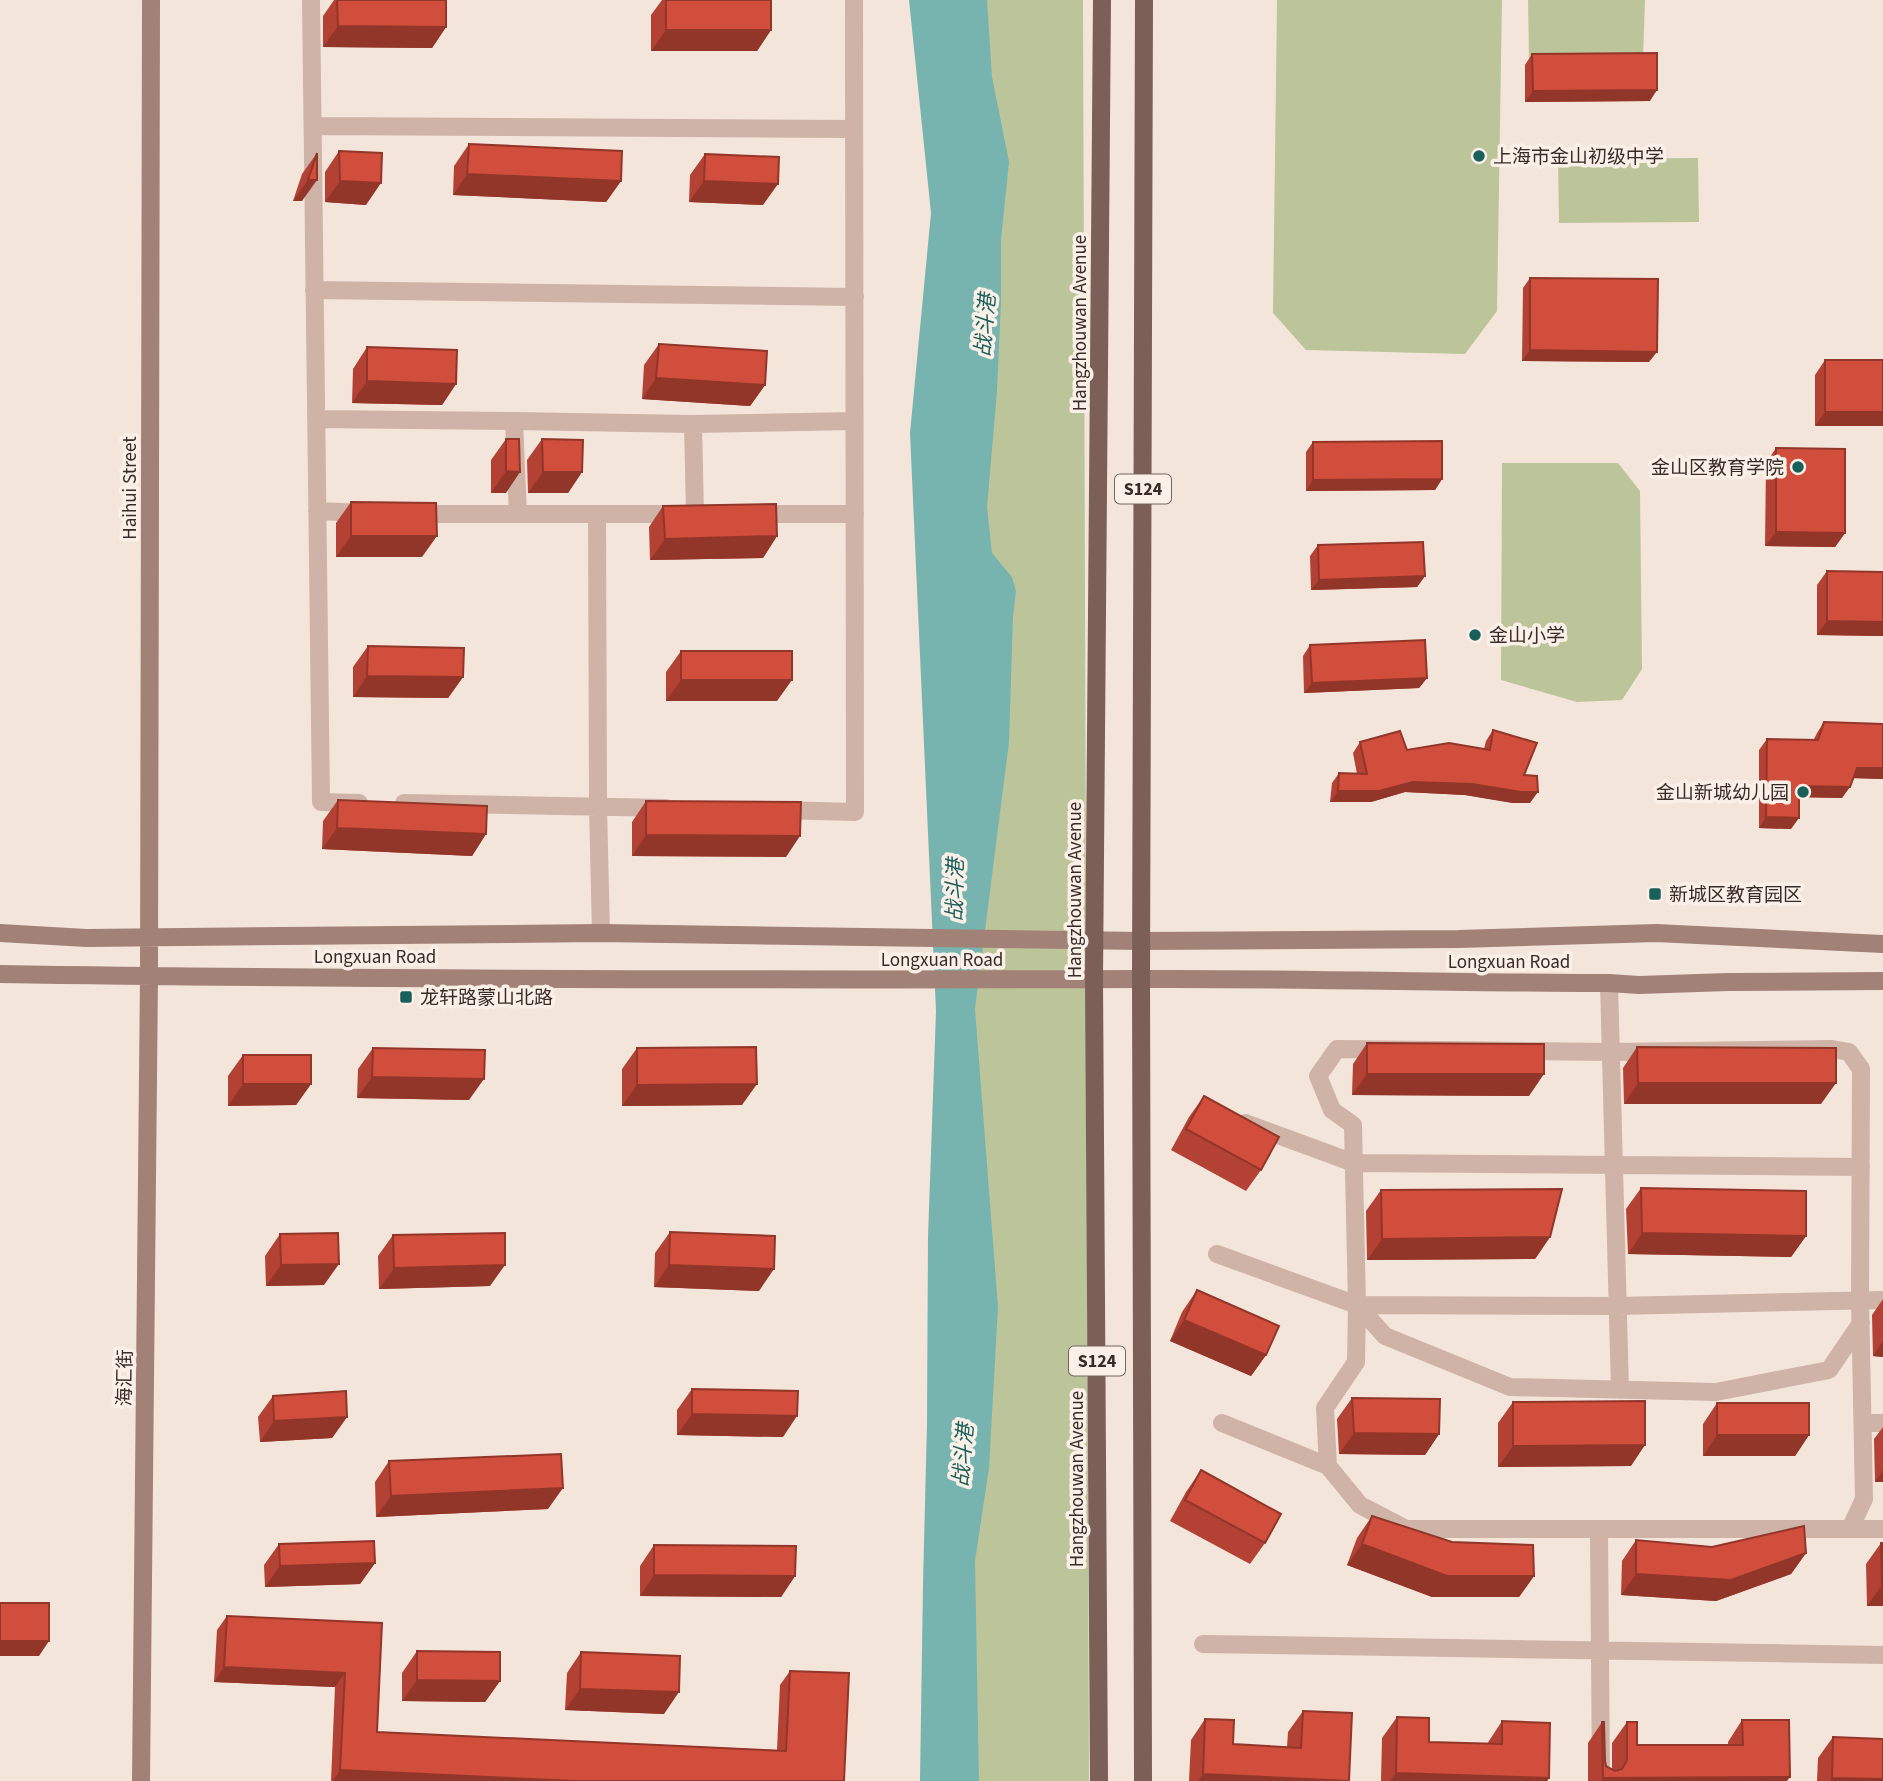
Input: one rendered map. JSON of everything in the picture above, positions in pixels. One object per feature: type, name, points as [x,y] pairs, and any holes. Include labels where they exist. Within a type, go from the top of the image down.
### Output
[{"type":"main road","name":"Hangzhouwan Avenue","points":[[1099,1781],[1094,979],[1102,0]]},
{"type":"main road","name":"S124","points":[[1143,1781],[1141,941],[1144,0]]},
{"type":"street","name":"Haihui Street","points":[[149,975],[151,0]]},
{"type":"street","points":[[311,0],[321,802],[679,808]]},
{"type":"street","points":[[760,810],[855,812],[854,0]]},
{"type":"street","points":[[313,126],[854,129]]},
{"type":"street","points":[[314,290],[855,297]]},
{"type":"street","points":[[316,419],[693,424],[854,421]]},
{"type":"street","points":[[514,421],[517,514]]},
{"type":"street","points":[[317,512],[701,514],[693,424]]},
{"type":"street","points":[[597,514],[601,933]]},
{"type":"street","points":[[735,514],[855,514]]},
{"type":"street","points":[[0,933],[86,938],[601,933],[1141,941],[1459,939],[1656,933],[1883,944]]},
{"type":"street","name":"Longxuan Road","points":[[0,974],[600,979],[1141,979],[1639,985],[1883,981]]},
{"type":"street","name":"海汇街","points":[[141,1781],[149,975]]},
{"type":"street","points":[[1609,983],[1620,1390]]},
{"type":"street","points":[[1328,1466],[1325,1408],[1356,1362],[1353,1125],[1332,1111],[1318,1076],[1337,1049],[1612,1052],[1832,1049],[1849,1052],[1861,1069],[1860,1300],[1864,1499],[1850,1530]]},
{"type":"street","points":[[1234,1119],[1354,1163],[1861,1167]]},
{"type":"street","points":[[1217,1254],[1357,1305],[1617,1306],[1883,1300]]},
{"type":"street","points":[[1357,1305],[1385,1336],[1510,1387],[1716,1392],[1829,1370],[1861,1323]]},
{"type":"street","points":[[1222,1423],[1328,1466],[1360,1505],[1406,1529],[1883,1529]]},
{"type":"street","points":[[1863,1423],[1883,1423]]},
{"type":"street","points":[[1600,1529],[1601,1781]]},
{"type":"street","points":[[1203,1644],[1883,1655]]},
{"type":"green space","points":[[982,0],[1083,0],[1089,1781],[976,1781],[968,1008],[985,550]]},
{"type":"green space","points":[[1277,0],[1502,0],[1497,311],[1465,354],[1306,350],[1273,313]]},
{"type":"green space","points":[[1528,0],[1645,0],[1643,60],[1529,61]]},
{"type":"green space","points":[[1698,158],[1699,222],[1559,223],[1558,159]]},
{"type":"green space","points":[[1502,463],[1618,463],[1640,491],[1642,669],[1622,700],[1577,702],[1501,680]]},
{"type":"water","name":"战斗港","points":[[909,0],[987,0],[992,77],[1009,162],[1001,240],[997,391],[987,507],[992,553],[1012,577],[1016,591],[1009,742],[975,1009],[998,1307],[989,1468],[975,1561],[979,1781],[920,1781],[928,1237],[936,1011],[910,433],[931,213]]},
{"type":"building","points":[[337,0],[446,0],[446,27],[338,26]]},
{"type":"building","points":[[666,0],[771,0],[771,30],[666,30]]},
{"type":"building","points":[[1657,53],[1657,90],[1533,91],[1532,54]]},
{"type":"building","points":[[469,144],[622,151],[621,181],[467,174]]},
{"type":"building","points":[[339,151],[382,153],[381,183],[340,181]]},
{"type":"building","points":[[317,153],[317,180],[308,180]]},
{"type":"building","points":[[705,154],[779,157],[778,184],[704,181]]},
{"type":"building","points":[[1530,278],[1658,279],[1657,352],[1530,350]]},
{"type":"building","points":[[659,344],[767,351],[765,385],[656,378]]},
{"type":"building","points":[[367,347],[457,350],[456,384],[367,381]]},
{"type":"building","points":[[1825,360],[1883,360],[1883,412],[1825,412]]},
{"type":"building","points":[[506,439],[519,439],[520,472],[506,471]]},
{"type":"building","points":[[542,439],[583,440],[582,472],[543,472]]},
{"type":"building","points":[[1442,441],[1442,479],[1313,480],[1313,442]]},
{"type":"building","points":[[1776,448],[1845,449],[1845,533],[1776,532]]},
{"type":"building","points":[[351,502],[436,503],[437,536],[351,536]]},
{"type":"building","points":[[776,504],[777,536],[665,539],[663,506]]},
{"type":"building","points":[[1423,542],[1425,576],[1319,580],[1318,545]]},
{"type":"building","points":[[1827,571],[1883,572],[1883,622],[1827,621]]},
{"type":"building","points":[[1425,640],[1427,678],[1312,683],[1310,645]]},
{"type":"building","points":[[368,646],[464,648],[463,677],[367,676]]},
{"type":"building","points":[[681,651],[792,651],[792,680],[681,680]]},
{"type":"building","points":[[1824,722],[1883,724],[1883,768],[1857,768],[1850,787],[1799,786],[1799,818],[1766,817],[1767,739],[1818,740]]},
{"type":"building","points":[[1493,730],[1537,743],[1524,775],[1537,776],[1538,792],[1472,784],[1413,782],[1379,791],[1338,791],[1339,773],[1367,774],[1360,742],[1400,731],[1407,750],[1449,743],[1490,750]]},
{"type":"building","points":[[338,800],[487,806],[486,834],[337,828]]},
{"type":"building","points":[[646,801],[801,802],[800,836],[646,835]]},
{"type":"building","points":[[1367,1043],[1544,1044],[1544,1074],[1367,1074]]},
{"type":"building","points":[[756,1047],[757,1084],[637,1085],[637,1048]]},
{"type":"building","points":[[1637,1047],[1836,1048],[1836,1083],[1638,1083]]},
{"type":"building","points":[[373,1048],[485,1050],[484,1079],[372,1077]]},
{"type":"building","points":[[243,1055],[311,1055],[311,1084],[243,1084]]},
{"type":"building","points":[[1204,1096],[1279,1137],[1261,1170],[1186,1129]]},
{"type":"building","points":[[1641,1188],[1806,1191],[1806,1236],[1642,1233]]},
{"type":"building","points":[[1562,1189],[1550,1237],[1382,1239],[1381,1190]]},
{"type":"building","points":[[670,1232],[775,1236],[774,1269],[669,1265]]},
{"type":"building","points":[[338,1233],[339,1264],[281,1265],[280,1234]]},
{"type":"building","points":[[505,1233],[505,1265],[394,1268],[393,1235]]},
{"type":"building","points":[[1197,1290],[1279,1326],[1266,1355],[1184,1320]]},
{"type":"building","points":[[692,1389],[798,1391],[797,1416],[692,1414]]},
{"type":"building","points":[[346,1391],[347,1417],[274,1421],[273,1396]]},
{"type":"building","points":[[1352,1398],[1440,1399],[1439,1434],[1354,1433]]},
{"type":"building","points":[[1645,1401],[1645,1445],[1513,1446],[1513,1402]]},
{"type":"building","points":[[1717,1403],[1809,1403],[1809,1435],[1717,1435]]},
{"type":"building","points":[[561,1454],[563,1488],[391,1496],[389,1461]]},
{"type":"building","points":[[1201,1470],[1281,1514],[1265,1543],[1185,1500]]},
{"type":"building","points":[[1372,1516],[1452,1542],[1533,1545],[1534,1576],[1447,1576],[1362,1544]]},
{"type":"building","points":[[1804,1526],[1806,1553],[1731,1580],[1636,1574],[1636,1540],[1712,1547]]},
{"type":"building","points":[[374,1541],[375,1563],[280,1566],[279,1544]]},
{"type":"building","points":[[1883,1543],[1883,1585],[1882,1585]]},
{"type":"building","points":[[654,1545],[796,1546],[795,1576],[654,1575]]},
{"type":"building","points":[[0,1603],[49,1603],[49,1641],[0,1641]]},
{"type":"building","points":[[227,1616],[382,1623],[377,1732],[786,1751],[790,1671],[849,1673],[844,1781],[574,1781],[340,1770],[345,1673],[224,1667]]},
{"type":"building","points":[[417,1651],[500,1652],[500,1681],[417,1680]]},
{"type":"building","points":[[581,1652],[680,1656],[679,1692],[580,1689]]},
{"type":"building","points":[[1303,1711],[1352,1713],[1349,1781],[1203,1774],[1205,1719],[1234,1720],[1233,1744],[1301,1748]]},
{"type":"building","points":[[1397,1717],[1429,1718],[1429,1742],[1502,1744],[1502,1721],[1550,1723],[1549,1778],[1396,1773]]},
{"type":"building","points":[[1742,1720],[1789,1720],[1790,1777],[1603,1778],[1602,1722],[1606,1766],[1615,1771],[1622,1769],[1627,1760],[1627,1722],[1637,1722],[1637,1745],[1743,1745]]},
{"type":"building","points":[[1833,1737],[1883,1739],[1883,1779],[1832,1778]]},
{"type":"place","name":"上海市金山初级中学","points":[[1479,156]]},
{"type":"place","name":"金山区教育学院","points":[[1798,467]]},
{"type":"place","name":"金山小学","points":[[1475,635]]},
{"type":"place","name":"金山新城幼儿园","points":[[1803,792]]},
{"type":"place","name":"新城区教育园区","points":[[1655,894]]},
{"type":"place","name":"龙轩路蒙山北路","points":[[406,997]]}]
